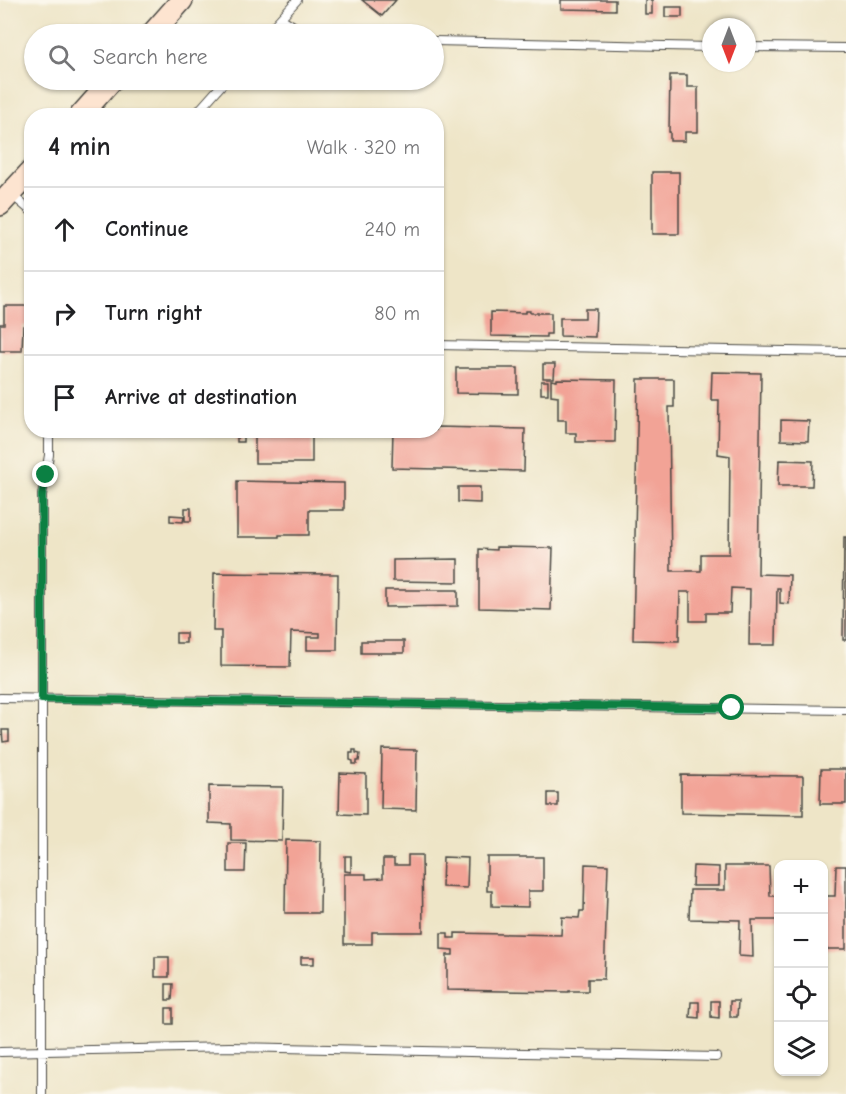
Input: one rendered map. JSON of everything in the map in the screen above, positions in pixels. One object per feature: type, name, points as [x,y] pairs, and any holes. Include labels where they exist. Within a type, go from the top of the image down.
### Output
[{"type":"street","points":[[161,24],[182,0]]},
{"type":"street","points":[[87,108],[103,90]]},
{"type":"street","points":[[11,201],[24,182]]},
{"type":"lane","points":[[275,24],[297,0]]},
{"type":"lane","points":[[281,18],[290,24]]},
{"type":"lane","points":[[444,41],[702,47]]},
{"type":"lane","points":[[756,47],[846,48]]},
{"type":"lane","points":[[201,108],[217,90]]},
{"type":"lane","points":[[444,345],[846,352]]},
{"type":"lane","points":[[42,1094],[42,495],[50,455],[49,438]]},
{"type":"lane","points":[[0,698],[846,710]]},
{"type":"lane","points":[[0,1052],[230,1047],[716,1058]]},
{"type":"building","points":[[362,0],[396,0],[382,16]]},
{"type":"building","points":[[561,0],[615,0],[615,10],[561,9]]},
{"type":"building","points":[[645,0],[652,0],[652,14],[645,14]]},
{"type":"building","points":[[665,7],[682,7],[682,17],[665,17]]},
{"type":"building","points":[[670,75],[687,75],[687,87],[698,87],[698,132],[685,132],[685,141],[670,141]]},
{"type":"building","points":[[652,172],[679,172],[679,234],[652,234]]},
{"type":"building","points":[[4,306],[24,306],[22,351],[0,351],[0,324],[4,324]]},
{"type":"building","points":[[585,309],[596,309],[595,337],[560,336],[560,318],[585,318]]},
{"type":"building","points":[[525,311],[551,313],[551,334],[546,334],[546,337],[491,336],[491,312],[525,313]]},
{"type":"building","points":[[543,364],[555,364],[554,378],[543,378]]},
{"type":"building","points":[[456,368],[518,368],[518,394],[456,393]]},
{"type":"building","points":[[712,372],[761,373],[758,574],[790,575],[789,604],[780,603],[780,588],[777,588],[776,645],[749,645],[750,589],[731,588],[730,613],[706,613],[706,621],[690,621],[690,592],[680,592],[679,641],[633,640],[638,379],[674,379],[674,407],[669,407],[671,571],[701,571],[701,554],[729,554],[730,456],[718,454],[719,400],[711,400]]},
{"type":"building","points":[[557,379],[616,380],[615,442],[576,442],[576,433],[566,433],[566,420],[558,420],[558,396],[551,395],[551,380],[557,381]]},
{"type":"building","points":[[541,381],[548,381],[548,394],[541,394]]},
{"type":"building","points":[[781,420],[809,421],[808,441],[781,440]]},
{"type":"building","points":[[444,427],[525,429],[524,471],[392,468],[393,438],[444,438]]},
{"type":"building","points":[[237,438],[243,438],[243,442],[237,442]]},
{"type":"building","points":[[255,438],[312,438],[312,463],[255,463]]},
{"type":"building","points":[[779,460],[813,461],[812,486],[778,486]]},
{"type":"building","points":[[237,481],[344,483],[344,510],[309,510],[309,535],[237,537]]},
{"type":"building","points":[[458,487],[480,487],[480,503],[458,502]]},
{"type":"building","points":[[185,508],[191,508],[191,521],[185,521]]},
{"type":"building","points":[[170,515],[184,516],[183,522],[170,521]]},
{"type":"building","points":[[844,537],[846,537],[846,640],[843,640]]},
{"type":"building","points":[[496,547],[553,548],[551,610],[479,608],[479,549],[496,550]]},
{"type":"building","points":[[458,559],[458,582],[393,581],[393,560]]},
{"type":"building","points":[[214,573],[338,574],[337,650],[307,650],[307,637],[320,637],[320,633],[291,632],[290,667],[221,666],[221,631],[213,631]]},
{"type":"building","points":[[385,590],[458,590],[458,606],[385,607]]},
{"type":"building","points":[[176,633],[186,633],[186,643],[176,643]]},
{"type":"building","points":[[361,641],[404,641],[404,653],[361,653]]},
{"type":"building","points":[[2,730],[9,730],[9,741],[3,742]]},
{"type":"building","points":[[382,749],[417,750],[416,810],[381,809]]},
{"type":"building","points":[[353,750],[360,754],[357,764],[353,764],[350,760],[350,753],[353,753]]},
{"type":"building","points":[[821,769],[846,769],[846,804],[820,804]]},
{"type":"building","points":[[340,773],[366,774],[366,815],[339,814]]},
{"type":"building","points":[[681,775],[803,776],[803,815],[681,813]]},
{"type":"building","points":[[209,786],[283,787],[282,841],[231,840],[231,824],[209,823]]},
{"type":"building","points":[[548,793],[558,793],[558,806],[548,806]]},
{"type":"building","points":[[286,840],[321,841],[320,913],[285,913]]},
{"type":"building","points":[[228,843],[246,843],[245,872],[228,872]]},
{"type":"building","points":[[408,855],[422,855],[423,932],[372,932],[372,944],[344,944],[344,874],[366,874],[366,879],[383,878],[383,859],[394,859],[394,865],[408,865]]},
{"type":"building","points":[[345,856],[351,856],[351,872],[345,871]]},
{"type":"building","points":[[443,857],[468,858],[467,888],[442,887]]},
{"type":"building","points":[[487,857],[543,857],[543,891],[528,891],[528,907],[492,906],[492,891],[487,891]]},
{"type":"building","points":[[585,864],[608,865],[604,979],[588,979],[588,991],[447,990],[447,955],[453,955],[453,950],[441,949],[441,933],[448,933],[448,938],[455,938],[455,933],[561,935],[562,917],[579,918],[580,911],[584,911]]},
{"type":"building","points":[[693,866],[719,867],[719,886],[692,886]]},
{"type":"building","points":[[725,866],[769,866],[770,896],[774,896],[774,920],[752,920],[753,957],[739,956],[740,920],[689,919],[690,890],[725,890]]},
{"type":"building","points":[[836,866],[846,866],[846,949],[828,949],[828,896],[835,896]]},
{"type":"building","points":[[155,957],[169,957],[169,977],[155,977]]},
{"type":"building","points":[[301,957],[314,957],[314,964],[301,964]]},
{"type":"building","points":[[166,984],[173,984],[172,1000],[166,1000]]},
{"type":"building","points":[[711,1001],[719,1001],[719,1018],[711,1017]]},
{"type":"building","points":[[730,1001],[738,1001],[737,1017],[730,1017]]},
{"type":"building","points":[[691,1002],[699,1002],[699,1018],[690,1017]]},
{"type":"building","points":[[166,1008],[173,1008],[173,1024],[166,1024]]},
{"type":"route","points":[[46,475],[42,495],[42,699],[732,708]]}]
